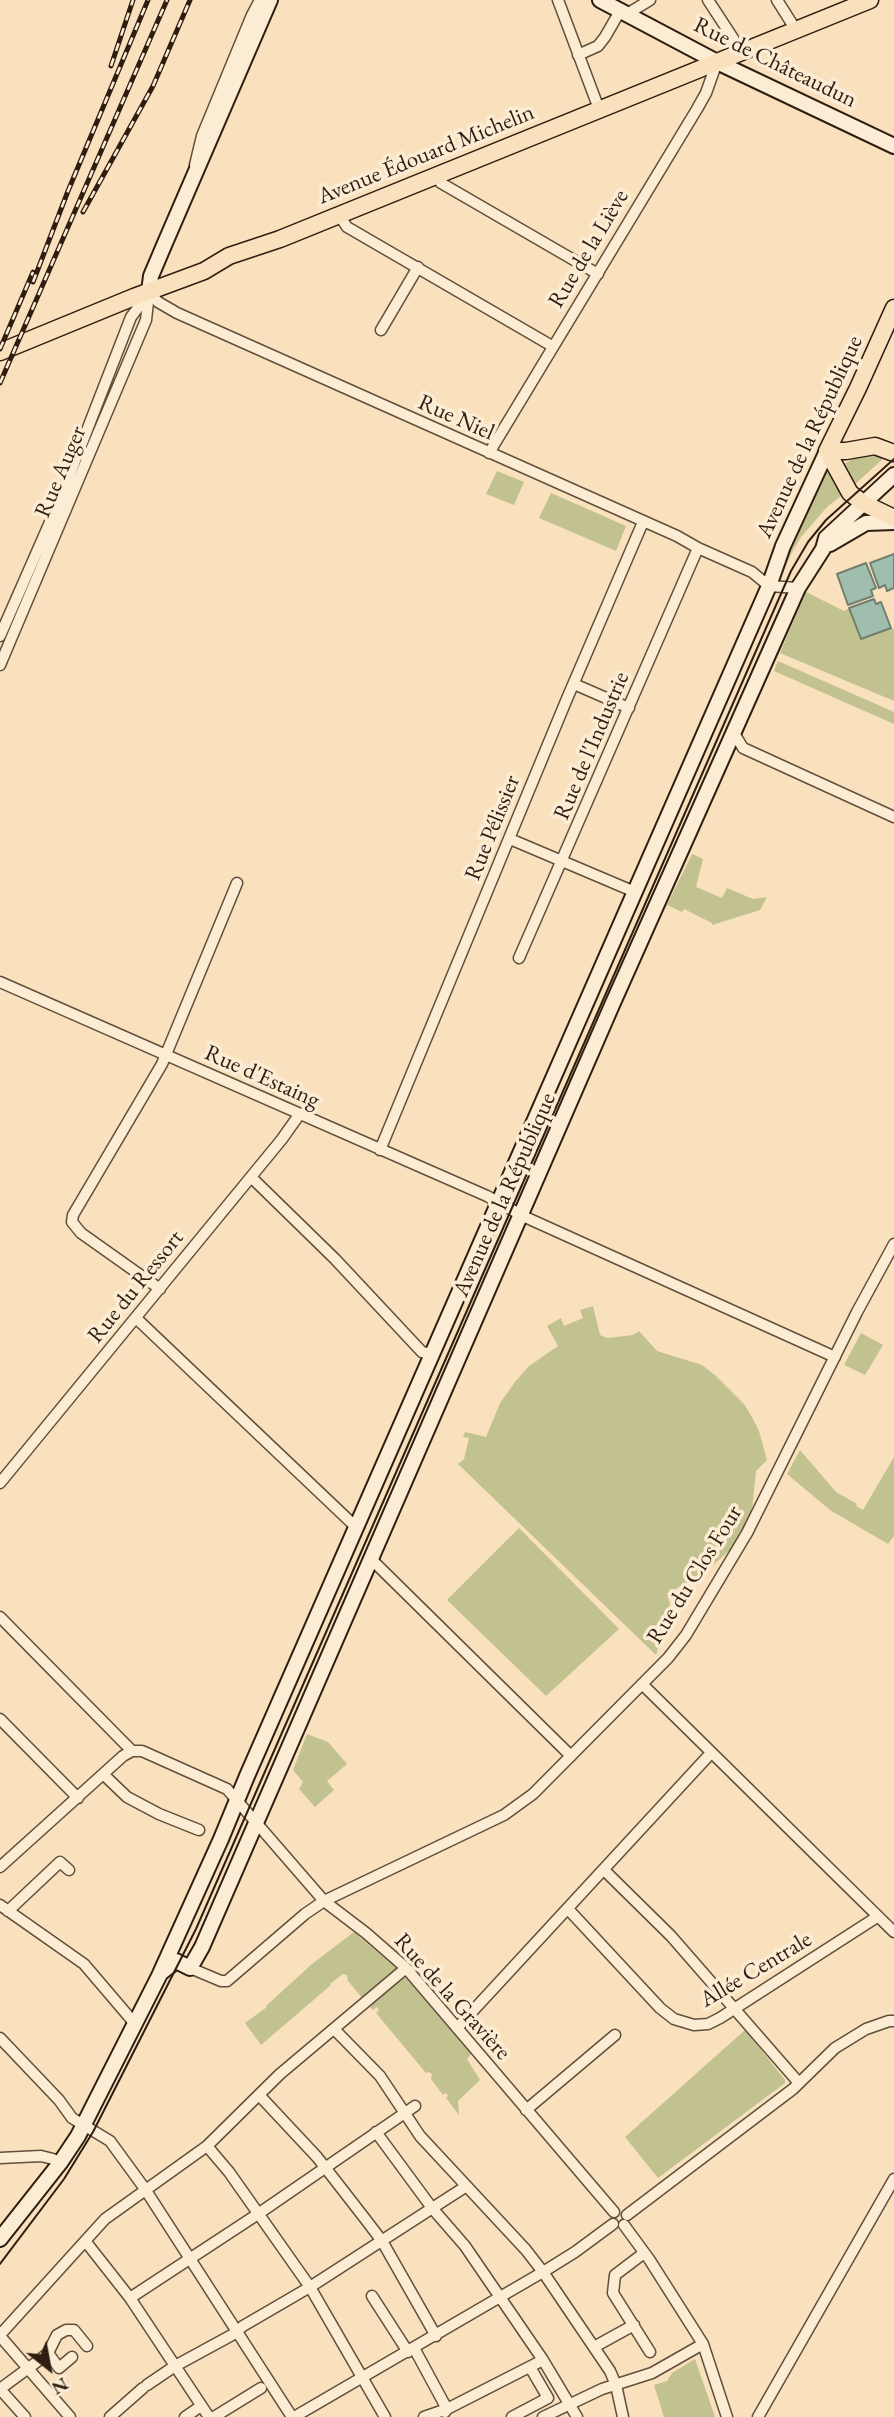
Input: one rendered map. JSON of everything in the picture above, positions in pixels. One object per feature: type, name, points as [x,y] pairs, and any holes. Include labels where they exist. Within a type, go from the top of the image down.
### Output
[{"type":"main road","points":[[149,292],[151,276],[193,174],[212,137],[270,0]]},
{"type":"main road","name":"Rue de Châteaudun","points":[[600,0],[717,62],[894,146]]},
{"type":"main road","name":"Avenue Édouard Michelin","points":[[0,352],[204,271],[229,256],[339,215],[870,0]]},
{"type":"main road","name":"Avenue de la République","points":[[0,2239],[78,2136],[159,1976],[431,1354],[502,1206],[769,586],[783,545],[859,388],[894,308]]},
{"type":"main road","points":[[894,453],[875,446],[827,451],[845,488],[863,503],[894,520]]},
{"type":"main road","name":"Avenue de la République","points":[[185,1965],[202,1947],[798,588],[823,549],[826,538],[894,475]]},
{"type":"main road","name":"Avenue de la République","points":[[823,549],[853,528],[872,521],[894,520]]},
{"type":"main road","points":[[159,1976],[176,1961],[185,1965]]},
{"type":"street","points":[[193,174],[202,136],[260,0]]},
{"type":"street","points":[[558,0],[598,109]]},
{"type":"street","points":[[578,55],[598,46],[623,13],[650,0]]},
{"type":"street","points":[[708,0],[742,52]]},
{"type":"street","points":[[777,0],[796,30]]},
{"type":"street","name":"Rue de la Liève","points":[[489,453],[706,93],[717,62]]},
{"type":"street","points":[[436,175],[441,183],[598,274]]},
{"type":"street","points":[[339,215],[347,227],[552,346]]},
{"type":"street","points":[[381,330],[418,267]]},
{"type":"street","points":[[0,636],[61,497],[131,317],[149,292]]},
{"type":"street","name":"Rue Niel","points":[[149,292],[158,302],[177,313],[677,536],[752,572],[769,586]]},
{"type":"street","name":"Rue Auger","points":[[0,665],[146,320],[149,292]]},
{"type":"street","name":"Rue Pélissier","points":[[380,1150],[643,522]]},
{"type":"street","name":"Rue de l'Industrie","points":[[519,958],[698,548]]},
{"type":"street","points":[[752,572],[766,572],[776,566]]},
{"type":"street","points":[[769,586],[798,588]]},
{"type":"street","points":[[573,684],[629,708]]},
{"type":"street","points":[[734,733],[743,748],[894,817]]},
{"type":"street","points":[[724,755],[743,748]]},
{"type":"street","points":[[510,839],[635,892]]},
{"type":"street","points":[[160,1289],[81,1233],[72,1222],[73,1215],[166,1056],[237,883]]},
{"type":"street","name":"Rue d'Estaing","points":[[0,982],[487,1196],[502,1206],[709,1302],[835,1356]]},
{"type":"street","name":"Rue du Ressort","points":[[0,1483],[299,1115]]},
{"type":"street","points":[[251,1177],[335,1259],[422,1352],[431,1354]]},
{"type":"street","name":"Rue du Clos Four","points":[[185,1965],[221,1981],[227,1981],[324,1901],[504,1815],[533,1794],[642,1684],[686,1635],[740,1545],[894,1244]]},
{"type":"street","points":[[136,1318],[356,1527]]},
{"type":"street","points":[[371,1559],[571,1756]]},
{"type":"street","points":[[0,1618],[132,1751]]},
{"type":"street","points":[[642,1684],[894,1932]]},
{"type":"street","points":[[0,1719],[78,1798]]},
{"type":"street","points":[[0,1867],[132,1751],[142,1751],[228,1788],[256,1820]]},
{"type":"street","points":[[457,2028],[711,1753]]},
{"type":"street","points":[[103,1774],[127,1797],[159,1814],[199,1830]]},
{"type":"street","name":"Rue de la Gravière","points":[[256,1820],[324,1901],[366,1933],[405,1968],[614,2213]]},
{"type":"street","points":[[69,1870],[61,1862],[4,1908],[84,1964],[136,2025]]},
{"type":"street","points":[[604,1870],[671,1936],[799,2083]]},
{"type":"street","name":"Allée Centrale","points":[[568,1909],[669,2017],[694,2025],[708,2024],[877,1917]]},
{"type":"street","points":[[175,1936],[185,1965]]},
{"type":"street","points":[[70,2417],[0,2335],[105,2219],[207,2146],[259,2095],[405,1968]]},
{"type":"street","points":[[613,2224],[616,2227],[626,2220],[799,2083],[835,2049],[866,2029],[894,2021]]},
{"type":"street","points":[[334,2029],[380,2076],[420,2136],[517,2240],[543,2272],[594,2347],[616,2385],[623,2417]]},
{"type":"street","points":[[526,2110],[615,2035]]},
{"type":"street","points":[[0,2038],[59,2100],[72,2118],[110,2141],[145,2189],[293,2417],[500,2298],[585,2245],[613,2224]]},
{"type":"street","points":[[259,2095],[317,2157],[382,2241],[436,2336]]},
{"type":"street","points":[[130,2298],[415,2106]]},
{"type":"street","points":[[376,2132],[432,2208],[466,2246],[543,2360],[577,2417]]},
{"type":"street","points":[[207,2146],[310,2287],[385,2417]]},
{"type":"street","points":[[0,2158],[41,2156],[53,2168]]},
{"type":"street","points":[[758,2417],[894,2179]]},
{"type":"street","points":[[110,2417],[145,2386],[175,2365],[310,2287],[465,2187]]},
{"type":"street","points":[[613,2224],[611,2220],[614,2213],[621,2211],[644,2253],[703,2344],[727,2417]]},
{"type":"street","points":[[86,2242],[130,2298],[211,2417],[261,2388]]},
{"type":"street","points":[[644,2253],[615,2275],[613,2292],[650,2352]]},
{"type":"street","points":[[372,2296],[411,2350],[445,2413]]},
{"type":"street","points":[[594,2347],[634,2325]]},
{"type":"street","points":[[25,2417],[0,2389],[43,2357],[57,2336],[66,2330],[74,2330],[87,2346]]},
{"type":"street","points":[[543,2417],[570,2403],[652,2373],[703,2344]]},
{"type":"street","points":[[43,2357],[59,2368],[72,2357]]},
{"type":"street","points":[[424,2417],[445,2413],[543,2360]]},
{"type":"street","points":[[512,2417],[548,2398],[530,2367]]},
{"type":"street","points":[[185,2417],[201,2406]]},
{"type":"green space","points":[[873,452],[886,456],[852,487],[844,472],[844,464],[863,453]]},
{"type":"green space","points":[[497,471],[524,482],[514,505],[486,494]]},
{"type":"green space","points":[[830,471],[842,495],[827,507],[801,537],[779,582],[775,581],[826,472]]},
{"type":"green space","points":[[551,493],[626,526],[616,551],[539,518]]},
{"type":"green space","points":[[806,592],[844,611],[849,608],[861,639],[894,629],[894,701],[780,653]]},
{"type":"green space","points":[[778,661],[894,712],[894,724],[774,671]]},
{"type":"green space","points":[[692,854],[703,859],[696,887],[722,898],[727,888],[753,899],[767,897],[760,910],[712,925],[684,909],[682,912],[667,905]]},
{"type":"green space","points":[[593,1306],[600,1335],[607,1338],[633,1335],[639,1331],[657,1351],[702,1365],[716,1376],[744,1404],[752,1417],[767,1460],[756,1471],[752,1510],[731,1549],[701,1576],[667,1593],[670,1604],[656,1655],[458,1464],[464,1459],[469,1438],[463,1437],[465,1432],[486,1437],[500,1403],[515,1382],[529,1366],[558,1346],[547,1326],[561,1318],[564,1326],[583,1318],[580,1310]]},
{"type":"green space","points":[[861,1333],[883,1345],[865,1375],[844,1365]]},
{"type":"green space","points":[[800,1450],[836,1492],[863,1510],[894,1457],[894,1536],[888,1544],[830,1510],[787,1474]]},
{"type":"green space","points":[[519,1528],[619,1629],[546,1696],[447,1600]]},
{"type":"green space","points":[[307,1734],[328,1742],[347,1764],[327,1781],[334,1790],[315,1807],[299,1789],[303,1782],[293,1770]]},
{"type":"green space","points":[[354,1932],[398,1970],[363,1999],[348,1981],[347,1975],[343,1974],[261,2045],[245,2023],[267,2007],[312,1964]]},
{"type":"green space","points":[[404,1976],[471,2054],[467,2059],[480,2080],[458,2101],[459,2115],[446,2098],[446,2093],[443,2095],[431,2079],[432,2074],[426,2073],[376,2013],[379,2010],[377,2007],[373,2010],[369,2006]]},
{"type":"green space","points":[[745,2030],[785,2083],[658,2178],[625,2137]]},
{"type":"green space","points":[[695,2359],[715,2417],[664,2417],[654,2385],[667,2381],[672,2373]]},
{"type":"shaded area","points":[[894,554],[894,588],[887,591],[885,585],[879,588],[870,563]]},
{"type":"shaded area","points":[[866,563],[876,588],[871,590],[873,596],[848,605],[837,574]]},
{"type":"shaded area","points":[[874,599],[876,604],[881,602],[891,628],[861,639],[849,608]]},
{"type":"tram line","points":[[0,2264],[64,2179],[93,2132],[196,1929],[791,571],[808,542],[826,520],[894,459]]},
{"type":"railway","points":[[111,66],[133,0]]},
{"type":"railway","points":[[33,282],[148,0]]},
{"type":"railway","points":[[0,383],[167,0]]},
{"type":"railway","points":[[83,212],[153,86],[190,0]]},
{"type":"railway","points":[[0,349],[33,272]]}]
